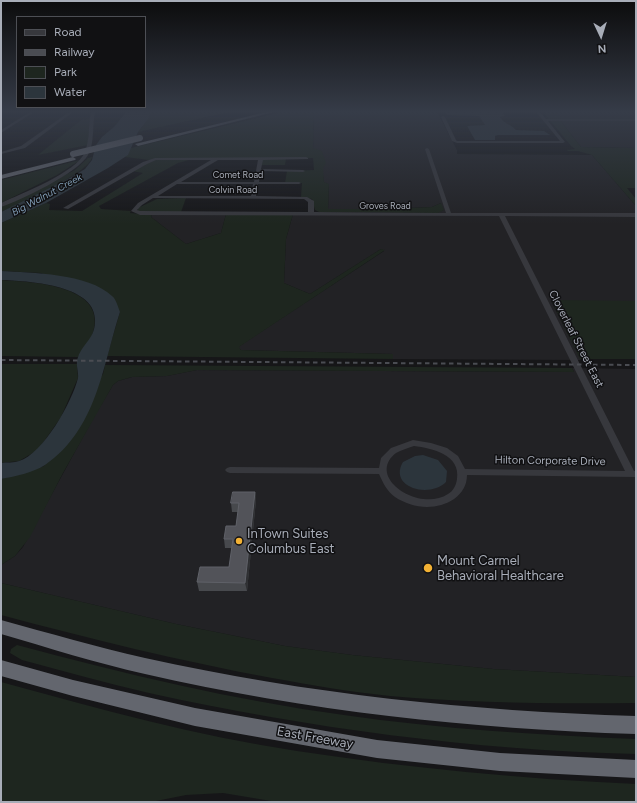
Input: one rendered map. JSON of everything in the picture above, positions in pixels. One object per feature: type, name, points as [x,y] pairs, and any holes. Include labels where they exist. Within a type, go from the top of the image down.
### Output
[{"type":"highway","points":[[1,172],[104,149]]},
{"type":"highway","points":[[1,177],[73,157]]},
{"type":"highway","points":[[1,627],[144,666],[332,700],[504,719],[636,725]]},
{"type":"highway","name":"East Freeway","points":[[1,668],[80,689],[195,716],[377,749],[500,762],[636,769]]},
{"type":"street","points":[[1,154],[15,149]]},
{"type":"street","points":[[1,205],[63,174],[80,162],[86,155],[88,149]]},
{"type":"street","points":[[427,149],[449,214]]},
{"type":"street","points":[[154,197],[218,158]]},
{"type":"street","points":[[253,198],[261,158]]},
{"type":"street","points":[[66,208],[145,163],[155,159],[306,158]]},
{"type":"street","points":[[258,170],[303,171]]},
{"type":"street","name":"Comet Road","points":[[176,183],[299,184]]},
{"type":"street","name":"Groves Road","points":[[154,197],[137,207],[134,211],[140,214],[636,214]]},
{"type":"street","name":"Colvin Road","points":[[154,197],[305,198],[311,201],[311,213]]},
{"type":"street","name":"Cloverleaf Street East","points":[[501,214],[633,474]]},
{"type":"street","points":[[426,444],[438,447],[450,454],[458,462],[463,472],[463,482],[459,490],[451,497],[440,502],[427,503],[401,497],[391,490],[384,481],[382,471],[385,458],[392,451],[401,446],[426,444]]},
{"type":"street","points":[[230,470],[382,471]]},
{"type":"street","name":"Hilton Corporate Drive","points":[[463,472],[633,474]]},
{"type":"shaded area","points":[[313,149],[457,149],[457,154],[592,155],[636,206],[636,301],[551,301],[581,360],[393,359],[392,354],[241,350],[238,347],[384,251],[381,249],[310,294],[284,283],[286,239],[293,214],[438,213],[441,203],[432,207],[409,209],[328,209],[329,185],[324,182],[322,168]]},
{"type":"shaded area","points":[[226,214],[221,233],[186,244],[151,217],[152,215]]},
{"type":"shaded area","points":[[572,368],[636,369],[636,677],[493,669],[352,655],[285,646],[176,624],[1,583],[1,565],[15,556],[23,547],[95,415],[113,385],[118,381],[132,377],[167,376],[197,370],[574,372]]},
{"type":"green space","points":[[45,149],[66,149],[38,155]]},
{"type":"green space","points":[[130,149],[317,149],[322,151],[326,163],[323,168],[324,182],[329,184],[328,209],[409,209],[432,207],[441,203],[444,210],[438,213],[319,212],[315,210],[312,199],[301,197],[302,183],[285,183],[287,171],[314,170],[313,158],[286,159],[285,165],[261,165],[262,159],[192,159],[178,163],[99,206],[101,209],[131,211],[130,213],[152,215],[151,217],[186,244],[221,233],[226,214],[293,214],[286,239],[284,283],[310,294],[381,249],[385,250],[239,347],[241,350],[393,354],[393,359],[107,356],[120,312],[41,273],[1,271],[1,223],[46,203],[50,204],[49,210],[82,211],[143,173],[132,171],[149,160],[125,157]]},
{"type":"green space","points":[[636,149],[636,188],[627,188],[636,199],[636,206],[592,155],[578,151],[566,150]]},
{"type":"green space","points":[[92,157],[88,164],[67,179],[52,188],[1,212],[1,207],[75,170],[88,158]]},
{"type":"green space","points":[[80,160],[57,175],[1,203],[1,180]]},
{"type":"green space","points":[[186,198],[181,212],[138,211],[138,208],[157,199]]},
{"type":"green space","points":[[1,280],[49,285],[80,296],[90,306],[95,319],[92,336],[78,357],[1,356]]},
{"type":"green space","points":[[551,300],[636,301],[636,359],[580,359]]},
{"type":"green space","points":[[1,364],[77,364],[78,378],[61,417],[38,450],[19,461],[1,463]]},
{"type":"green space","points":[[105,365],[572,368],[574,372],[197,370],[167,376],[132,377],[118,381],[113,385],[63,473],[30,537],[15,556],[1,565],[1,479],[44,466],[103,374]]},
{"type":"green space","points":[[1,583],[176,624],[285,646],[352,655],[493,669],[636,677],[636,703],[513,702],[390,696],[316,686],[272,678],[136,649],[1,615]]},
{"type":"green space","points":[[17,645],[179,685],[303,709],[380,720],[453,728],[563,736],[636,739],[636,754],[575,752],[452,742],[330,727],[269,717],[149,693],[22,660],[10,653],[11,649]]},
{"type":"green space","points":[[1,682],[111,712],[185,730],[297,751],[381,763],[466,772],[636,784],[636,802],[277,802],[223,793],[186,795],[151,802],[1,802]]},
{"type":"water","name":"Big Walnut Creek","points":[[95,149],[130,149],[128,155],[108,168],[46,203],[1,223],[1,212],[70,178],[85,169],[92,160]]},
{"type":"water","points":[[1,271],[59,276],[89,283],[102,288],[112,296],[116,301],[120,312],[95,396],[87,416],[76,434],[62,450],[41,468],[18,476],[1,479],[1,463],[17,462],[38,448],[47,438],[63,413],[70,400],[78,378],[78,357],[91,336],[95,326],[95,319],[92,307],[83,298],[57,287],[1,280]]},
{"type":"water","points":[[423,455],[438,460],[447,471],[446,482],[439,487],[430,490],[412,488],[401,478],[400,471],[403,462],[415,456]]},
{"type":"building","name":"InTown Suites Columbus East","points":[[233,492],[255,492],[245,583],[197,582],[200,567],[229,567],[233,539],[224,539],[226,526],[236,526],[239,503],[231,503]]},
{"type":"railway","points":[[1,360],[636,365]]},
{"type":"place","name":"InTown Suites Columbus East","points":[[239,541]]},
{"type":"place","name":"Mount Carmel Behavioral Healthcare","points":[[428,568]]}]
